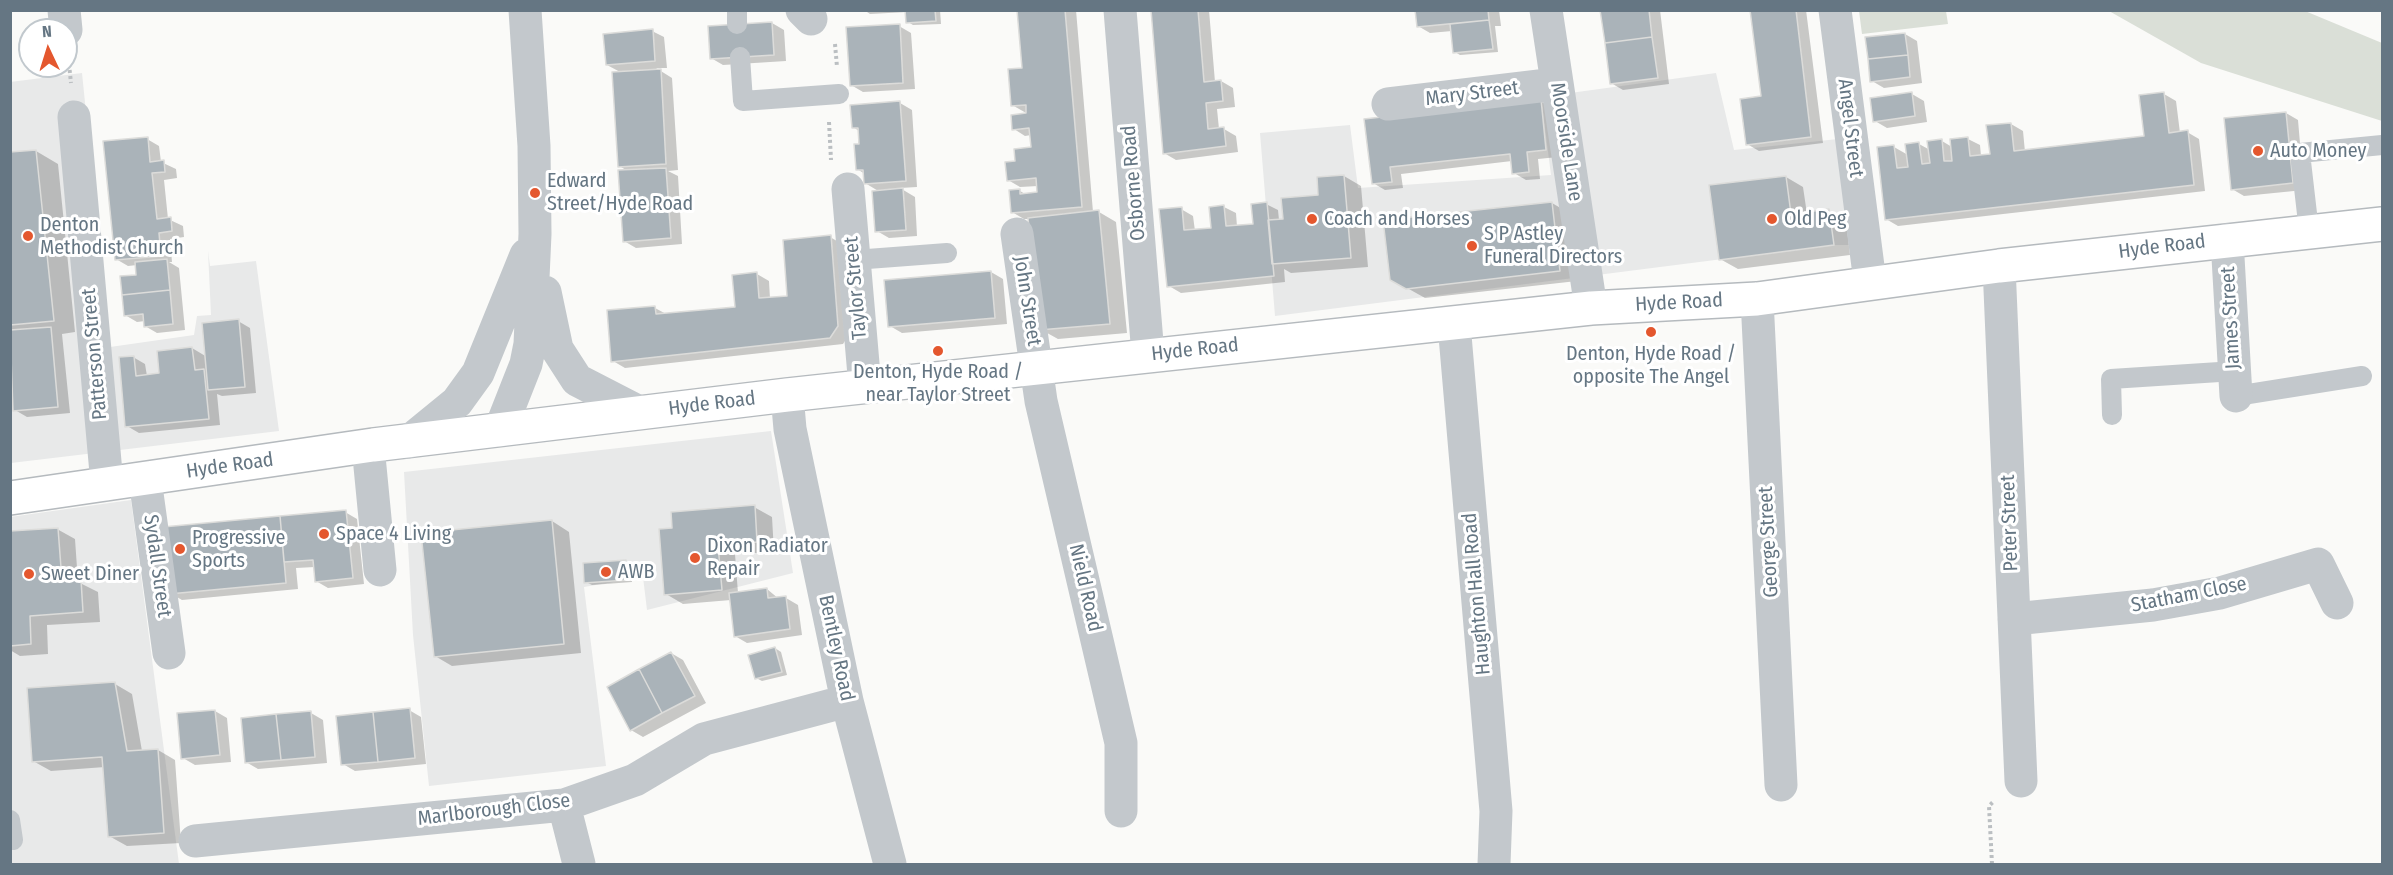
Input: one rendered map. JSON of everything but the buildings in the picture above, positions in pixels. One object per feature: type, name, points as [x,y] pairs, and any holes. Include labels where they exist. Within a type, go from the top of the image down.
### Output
[{"type":"main road","name":"Hyde Road","points":[[10,498],[368,446],[787,395],[1591,308],[1757,299],[1999,266],[2382,224]]},
{"type":"street","points":[[500,430],[526,364],[530,344],[535,234],[534,146],[525,10]]},
{"type":"street","name":"Osborne Road","points":[[1120,10],[1148,355]]},
{"type":"street","name":"Moorside Lane","points":[[1546,10],[1591,308]]},
{"type":"street","name":"Angel Street","points":[[1835,10],[1870,282]]},
{"type":"street","name":"Mary Street","points":[[1388,104],[1556,84]]},
{"type":"street","name":"Patterson Street","points":[[74,117],[107,484]]},
{"type":"street","name":"Taylor Street","points":[[848,189],[865,387]]},
{"type":"street","points":[[535,234],[556,349],[577,380],[641,413]]},
{"type":"street","points":[[408,442],[457,402],[478,373],[535,234]]},
{"type":"street","name":"John Street","points":[[1017,234],[1038,367]]},
{"type":"street","name":"James Street","points":[[2227,240],[2235,384]]},
{"type":"street","name":"Peter Street","points":[[1999,266],[2021,781]]},
{"type":"street","name":"George Street","points":[[1757,299],[1780,785]]},
{"type":"street","name":"Haughton Hall Road","points":[[1454,324],[1496,811],[1494,864]]},
{"type":"street","name":"Nield Road","points":[[1038,367],[1041,400],[1121,743],[1121,811]]},
{"type":"street","name":"Bentley Road","points":[[787,395],[790,429],[847,701],[891,864]]},
{"type":"street","points":[[368,446],[380,570]]},
{"type":"street","name":"Sydall Street","points":[[145,479],[169,652]]},
{"type":"street","name":"Statham Close","points":[[2014,619],[2154,605],[2220,592],[2318,564],[2337,603]]},
{"type":"street","name":"Marlborough Close","points":[[195,841],[564,805],[635,780],[704,739],[847,701]]},
{"type":"street","points":[[564,805],[579,864]]},
{"type":"lane","points":[[740,57],[743,101],[839,94]]},
{"type":"lane","points":[[2309,231],[2300,153],[2382,145]]},
{"type":"lane","points":[[854,260],[947,253]]},
{"type":"lane","points":[[2112,415],[2111,379],[2235,384],[2362,376]]},
{"type":"path","points":[[1992,864],[1989,806],[2021,781]]},
{"type":"shaded area","points":[[1859,11],[1946,11],[1948,24],[1862,34]]},
{"type":"shaded area","points":[[2109,11],[2305,11],[2382,43],[2382,121],[2201,63]]},
{"type":"shaded area","points":[[82,73],[110,347],[194,335],[197,316],[211,315],[208,251],[210,266],[256,261],[279,431],[11,463],[10,82],[42,78],[78,78],[78,74]]},
{"type":"shaded area","points":[[1716,73],[1734,150],[1838,139],[1852,245],[1833,245],[1275,316],[1260,133],[1350,125],[1358,188],[1551,175],[1541,97]]},
{"type":"shaded area","points":[[771,431],[793,573],[647,610],[643,577],[584,587],[606,766],[429,786],[413,635],[404,472]]},
{"type":"shaded area","points":[[131,500],[179,864],[11,864],[10,517]]},
{"type":"place","name":"Auto Money","points":[[2258,151]]},
{"type":"place","name":"Edward Street/Hyde Road","points":[[535,193]]},
{"type":"place","name":"Coach and Horses","points":[[1312,219]]},
{"type":"place","name":"Old Peg","points":[[1772,219]]},
{"type":"place","name":"Denton Methodist Church","points":[[28,236]]},
{"type":"place","name":"S P Astley Funeral Directors","points":[[1472,246]]},
{"type":"place","name":"Denton, Hyde Road / opposite The Angel","points":[[1651,332]]},
{"type":"place","name":"Denton, Hyde Road / near Taylor Street","points":[[938,351]]},
{"type":"place","name":"Space 4 Living","points":[[324,534]]},
{"type":"place","name":"Progressive Sports","points":[[180,549]]},
{"type":"place","name":"Dixon Radiator Repair","points":[[695,558]]},
{"type":"place","name":"AWB","points":[[606,572]]},
{"type":"place","name":"Sweet Diner","points":[[29,574]]}]
